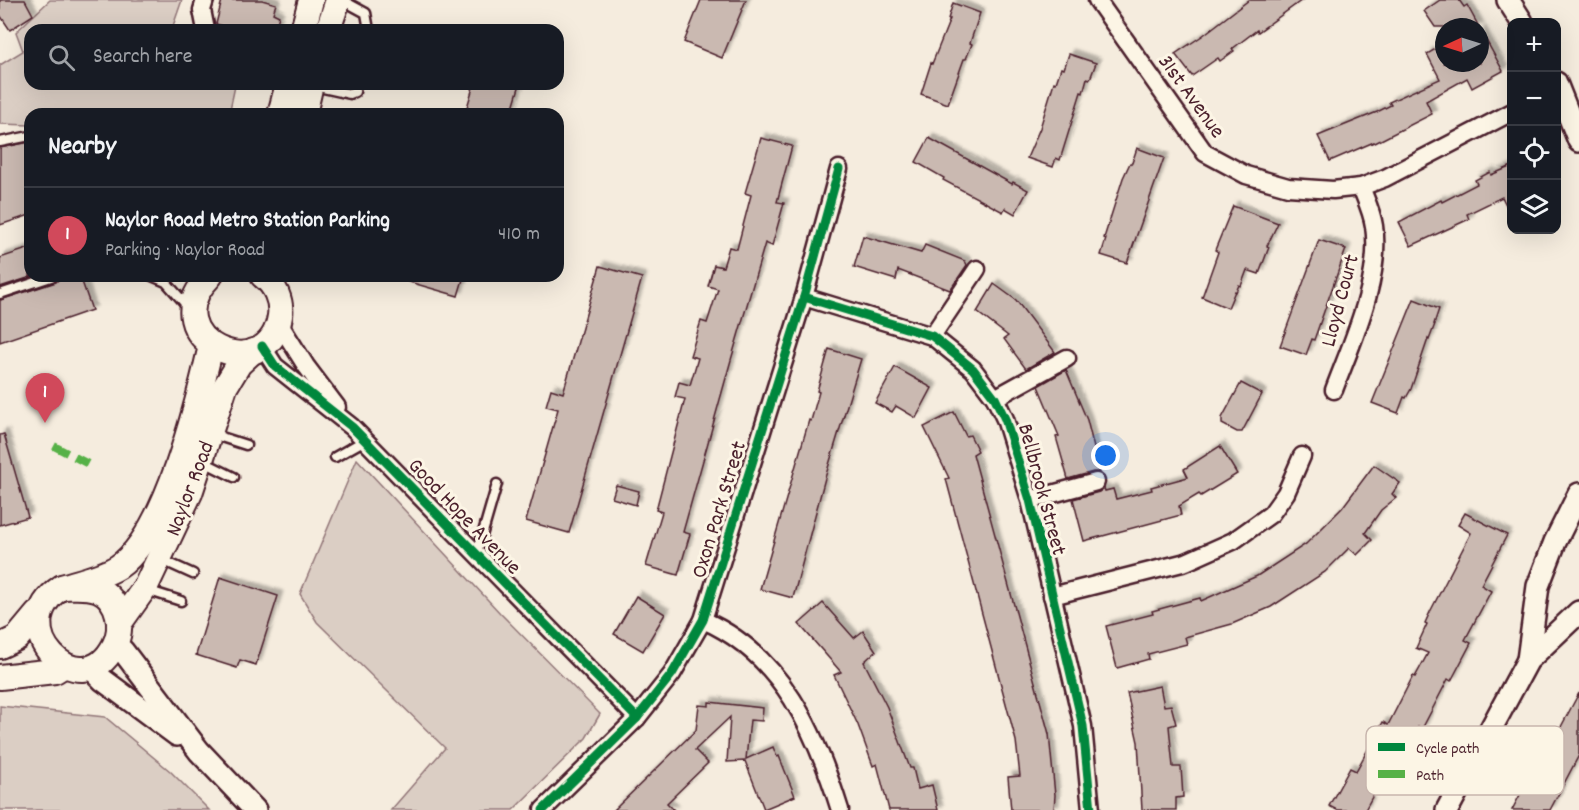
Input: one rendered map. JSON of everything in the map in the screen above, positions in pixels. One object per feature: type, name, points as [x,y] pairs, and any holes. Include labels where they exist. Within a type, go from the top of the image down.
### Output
[{"type":"main road","points":[[305,24],[311,0]]},
{"type":"main road","points":[[330,24],[340,0]]},
{"type":"main road","points":[[285,108],[299,90]]},
{"type":"main road","points":[[304,90],[304,108]]},
{"type":"main road","points":[[204,282],[195,299],[193,313],[199,332],[212,346],[224,353],[239,354],[257,349]]},
{"type":"main road","points":[[270,282],[279,299],[279,323]]},
{"type":"main road","name":"Naylor Road","points":[[117,636],[146,586],[190,494],[225,387],[239,364],[273,336],[279,323]]},
{"type":"main road","name":"Naylor Road","points":[[62,587],[119,566],[140,544],[162,507],[194,420],[212,346]]},
{"type":"main road","points":[[62,587],[99,590],[113,605],[117,636],[99,662],[90,667],[63,666],[43,651],[38,640],[35,627],[42,602],[62,587]]},
{"type":"main road","points":[[0,646],[17,638],[37,614]]},
{"type":"main road","points":[[0,677],[55,671],[63,666]]},
{"type":"street","points":[[205,0],[202,10],[205,24]]},
{"type":"street","name":"31st Avenue","points":[[1097,0],[1205,153],[1246,175],[1288,187],[1333,190],[1361,187],[1385,178],[1507,115]]},
{"type":"street","points":[[1508,0],[1519,18]]},
{"type":"street","points":[[1561,96],[1579,141]]},
{"type":"street","name":"Oxon Park Street","points":[[543,810],[637,718],[672,674],[703,620],[804,297],[839,169]]},
{"type":"street","name":"Lloyd Court","points":[[1334,390],[1367,296],[1375,250],[1371,211],[1361,187]]},
{"type":"street","points":[[932,336],[977,269]]},
{"type":"street","name":"Bellbrook Street","points":[[804,297],[932,336],[973,369],[995,398],[1005,419],[1030,500],[1083,726],[1091,810]]},
{"type":"street","name":"Good Hope Avenue","points":[[279,323],[306,366],[352,427]]},
{"type":"street","name":"Good Hope Avenue","points":[[257,349],[352,427],[637,718]]},
{"type":"street","points":[[995,398],[1067,358]]},
{"type":"street","points":[[1052,596],[1186,562],[1233,541],[1271,514],[1286,493],[1302,456]]},
{"type":"street","points":[[1030,500],[1096,482]]},
{"type":"street","points":[[1528,660],[1538,586],[1555,542],[1579,494]]},
{"type":"street","points":[[1492,726],[1528,660],[1579,612]]},
{"type":"street","points":[[703,620],[723,629],[746,646],[769,668],[795,701],[817,746],[840,810]]},
{"type":"street","points":[[117,636],[123,651],[199,752],[255,810]]},
{"type":"street","points":[[90,667],[103,680],[199,752]]},
{"type":"street","points":[[1447,810],[1455,795]]},
{"type":"lane","points":[[340,0],[366,13],[368,24]]},
{"type":"lane","points":[[332,90],[350,94],[356,90]]},
{"type":"lane","points":[[0,142],[24,137]]},
{"type":"lane","points":[[0,294],[36,282]]},
{"type":"lane","points":[[166,282],[193,313]]},
{"type":"lane","points":[[209,433],[246,445]]},
{"type":"lane","points":[[335,457],[365,440]]},
{"type":"lane","points":[[202,461],[234,477]]},
{"type":"lane","points":[[477,553],[497,484]]},
{"type":"lane","points":[[158,558],[193,574]]},
{"type":"lane","points":[[146,586],[156,593],[181,601]]},
{"type":"shaded area","points":[[50,0],[182,0],[174,24],[24,24]]},
{"type":"shaded area","points":[[24,24],[24,90],[234,90],[230,108],[24,108],[24,125],[0,124],[0,65],[23,51],[16,32]]},
{"type":"shaded area","points":[[357,459],[500,613],[600,714],[586,738],[513,810],[391,810],[445,748],[317,622],[300,594]]},
{"type":"shaded area","points":[[0,706],[105,717],[170,771],[209,810],[0,810]]},
{"type":"building","points":[[0,0],[25,0],[33,15],[10,30],[0,15]]},
{"type":"building","points":[[222,0],[262,0],[276,4],[273,13],[279,16],[277,24],[216,24]]},
{"type":"building","points":[[701,0],[746,0],[722,58],[684,42]]},
{"type":"building","points":[[1249,0],[1302,0],[1258,32],[1257,30],[1220,61],[1218,58],[1192,76],[1175,54]]},
{"type":"building","points":[[1440,0],[1459,0],[1464,7],[1467,5],[1474,18],[1435,18],[1435,27],[1424,11]]},
{"type":"building","points":[[953,3],[980,13],[970,43],[972,44],[964,59],[948,104],[921,94],[931,63],[950,19],[948,19]]},
{"type":"building","points":[[1489,45],[1503,71],[1472,88],[1467,78],[1426,101],[1432,114],[1375,143],[1330,161],[1318,136],[1377,112],[1391,105],[1389,102],[1440,79],[1436,72],[1489,72]]},
{"type":"building","points":[[1435,49],[1435,69],[1427,54]]},
{"type":"building","points":[[1069,54],[1096,63],[1090,79],[1087,78],[1083,93],[1081,92],[1060,160],[1056,158],[1053,167],[1027,158],[1040,128],[1054,82],[1056,83],[1061,68],[1064,69]]},
{"type":"building","points":[[472,90],[518,90],[513,108],[467,108]]},
{"type":"building","points":[[761,138],[792,146],[777,202],[784,203],[772,246],[765,243],[731,360],[683,532],[690,534],[678,575],[646,566],[662,512],[656,510],[685,399],[675,397],[679,382],[690,385],[698,358],[690,356],[701,321],[707,323],[718,289],[708,286],[714,265],[723,267],[729,247],[737,249],[751,195],[745,193]]},
{"type":"building","points":[[929,138],[1012,184],[1013,182],[1028,190],[1015,214],[1005,208],[1003,212],[943,180],[944,178],[916,162]]},
{"type":"building","points":[[24,143],[24,217],[0,225],[0,148]]},
{"type":"building","points":[[1137,148],[1164,158],[1127,263],[1101,255],[1123,178],[1132,163]]},
{"type":"building","points":[[1507,168],[1507,207],[1502,197],[1467,214],[1469,219],[1411,246],[1399,222],[1477,184],[1475,180],[1490,172],[1491,175]]},
{"type":"building","points":[[1233,206],[1278,223],[1267,246],[1269,247],[1259,274],[1247,270],[1228,308],[1202,297],[1218,252],[1215,250]]},
{"type":"building","points":[[863,236],[921,253],[925,245],[965,261],[967,265],[950,290],[898,270],[896,280],[854,267]]},
{"type":"building","points":[[1319,240],[1346,249],[1314,340],[1312,339],[1306,355],[1280,346]]},
{"type":"building","points":[[24,250],[24,279],[0,287],[0,258]]},
{"type":"building","points":[[600,266],[642,278],[569,533],[526,521],[558,409],[546,406],[551,389],[563,393]]},
{"type":"building","points":[[56,282],[82,282],[92,310],[0,342],[0,300]]},
{"type":"building","points":[[409,282],[462,282],[458,296]]},
{"type":"building","points":[[994,284],[1016,300],[1055,352],[1026,369],[1004,339],[1008,336],[977,312]]},
{"type":"building","points":[[1414,299],[1439,309],[1411,389],[1406,398],[1404,397],[1398,413],[1372,403]]},
{"type":"building","points":[[829,349],[861,359],[825,478],[793,598],[760,589],[809,420],[811,421]]},
{"type":"building","points":[[895,367],[932,388],[916,418],[896,406],[892,412],[875,403]]},
{"type":"building","points":[[1066,370],[1087,420],[1100,472],[1068,479],[1056,437],[1059,436],[1038,386]]},
{"type":"building","points":[[1241,383],[1262,394],[1242,432],[1237,432],[1222,424],[1222,418]]},
{"type":"building","points":[[954,412],[966,436],[970,435],[978,451],[973,454],[1049,734],[1055,795],[1054,810],[1011,810],[1008,777],[1020,776],[1016,741],[946,479],[949,478],[924,427]]},
{"type":"building","points":[[4,434],[28,517],[0,525],[0,435]]},
{"type":"building","points":[[1220,446],[1237,474],[1201,496],[1199,494],[1179,506],[1181,515],[1084,541],[1073,499],[1099,492],[1104,488],[1105,491],[1113,489],[1116,499],[1152,490],[1151,487],[1188,477],[1184,469]]},
{"type":"building","points":[[1374,465],[1400,483],[1392,494],[1396,498],[1381,510],[1365,533],[1372,540],[1357,555],[1349,548],[1325,572],[1271,607],[1232,624],[1185,637],[1187,644],[1148,654],[1149,659],[1117,668],[1106,626],[1153,614],[1152,611],[1200,598],[1201,601],[1257,576],[1306,544],[1342,508]]},
{"type":"building","points":[[616,485],[639,491],[636,505],[612,498]]},
{"type":"building","points":[[1465,513],[1507,535],[1481,585],[1491,591],[1465,640],[1471,643],[1451,681],[1448,679],[1424,726],[1381,726],[1383,722],[1388,725],[1413,676],[1415,677],[1428,653],[1416,648],[1430,612],[1471,533],[1458,525]]},
{"type":"building","points":[[220,577],[278,596],[256,665],[240,660],[237,668],[196,655]]},
{"type":"building","points":[[636,596],[665,614],[643,651],[614,634]]},
{"type":"building","points":[[823,603],[854,638],[863,631],[876,651],[864,662],[887,707],[910,768],[913,768],[918,789],[932,785],[938,810],[889,810],[877,764],[873,766],[858,725],[834,675],[841,672],[799,624]]},
{"type":"building","points":[[1160,686],[1164,706],[1171,705],[1176,724],[1169,726],[1173,767],[1181,767],[1183,797],[1176,798],[1176,810],[1142,810],[1138,742],[1127,693]]},
{"type":"building","points":[[1579,693],[1579,755],[1564,783],[1564,726],[1561,726]]},
{"type":"building","points":[[709,702],[763,708],[762,721],[750,720],[746,759],[773,747],[795,796],[764,809],[745,761],[727,762],[730,717],[695,750],[708,763],[667,803],[674,810],[614,810],[696,730],[699,705],[709,706]]},
{"type":"building","points":[[1366,753],[1366,795],[1373,795],[1365,810],[1337,810],[1329,806],[1350,768],[1356,771]]},
{"type":"building","points":[[1520,795],[1558,795],[1550,810],[1512,810]]},
{"type":"marked path","points":[[54,446],[92,466]]},
{"type":"cycle path","points":[[543,810],[637,718],[672,674],[703,620],[804,297],[839,169]]},
{"type":"cycle path","points":[[804,297],[932,336],[973,369],[995,398],[1005,419],[1030,500],[1083,726],[1091,810]]},
{"type":"cycle path","points":[[262,346],[275,366],[352,427],[637,718]]},
{"type":"place","name":"Naylor Road Metro Station Parking","points":[[45,423]]}]
